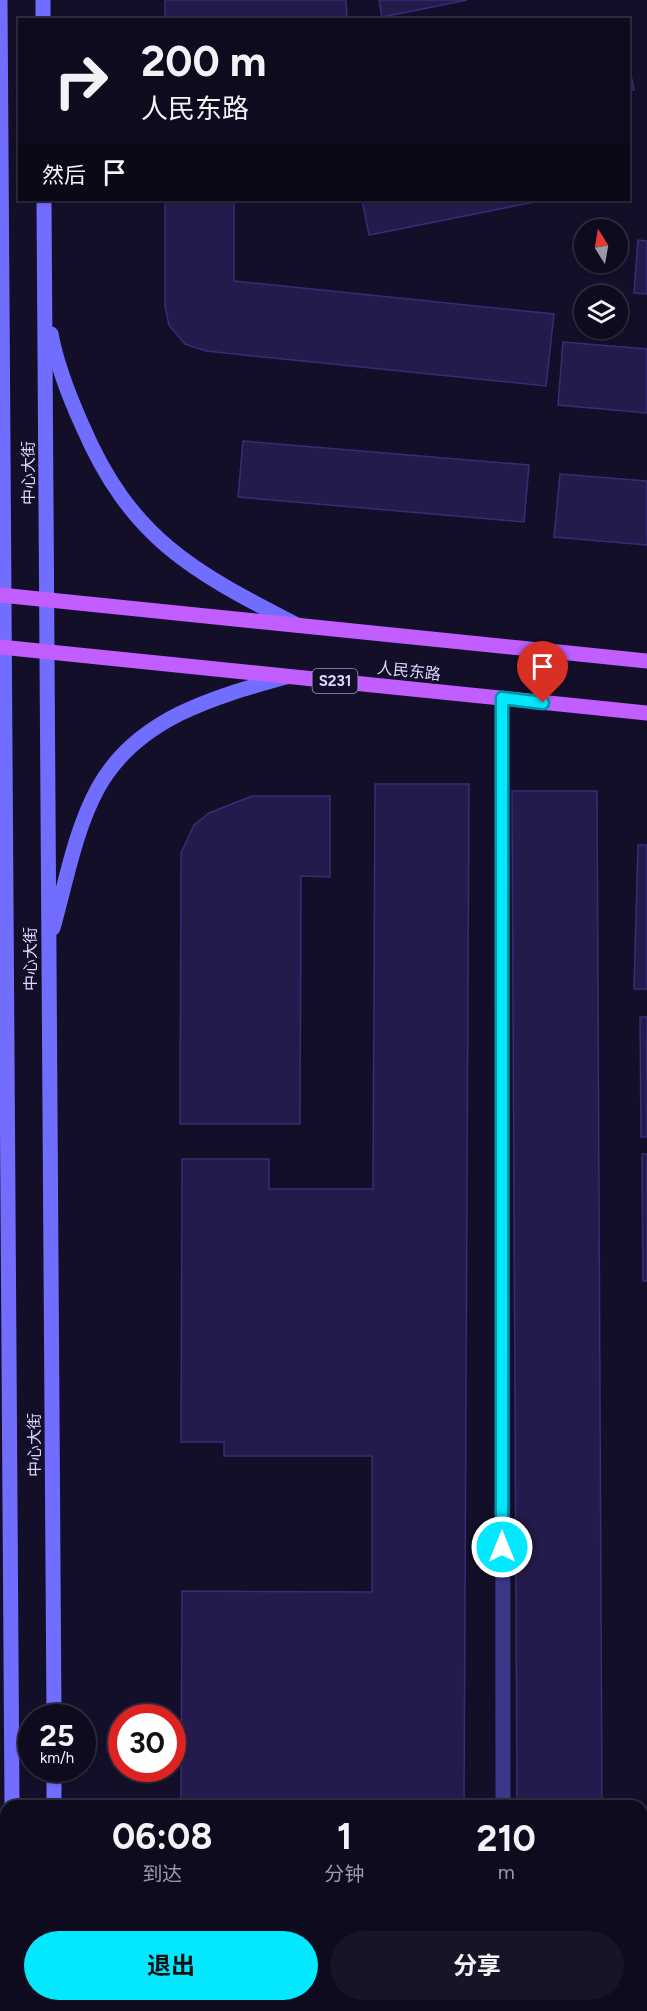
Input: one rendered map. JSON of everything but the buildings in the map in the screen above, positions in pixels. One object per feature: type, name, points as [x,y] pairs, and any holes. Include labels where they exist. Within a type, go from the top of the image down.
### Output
[{"type":"main road","name":"中心大街","points":[[0,0],[2,647],[6,902],[5,1677],[12,1800]]},
{"type":"main road","points":[[42,0],[43,18]]},
{"type":"main road","name":"中心大街","points":[[44,201],[54,1704]]},
{"type":"main road","points":[[0,270],[2,252]]},
{"type":"main road","points":[[45,276],[51,337],[63,383],[88,440],[119,497],[145,528],[185,562],[227,590],[297,625]]},
{"type":"main road","name":"人民东路","points":[[2,595],[647,661]]},
{"type":"main road","name":"人民东路","points":[[2,647],[647,713]]},
{"type":"main road","points":[[48,945],[81,829],[98,788],[121,755],[152,729],[190,707],[286,676]]},
{"type":"main road","points":[[0,887],[6,902]]},
{"type":"main road","points":[[54,1782],[54,1800]]},
{"type":"street","points":[[502,698],[503,1800]]},
{"type":"route","points":[[502,1547],[502,698],[543,703]]}]
